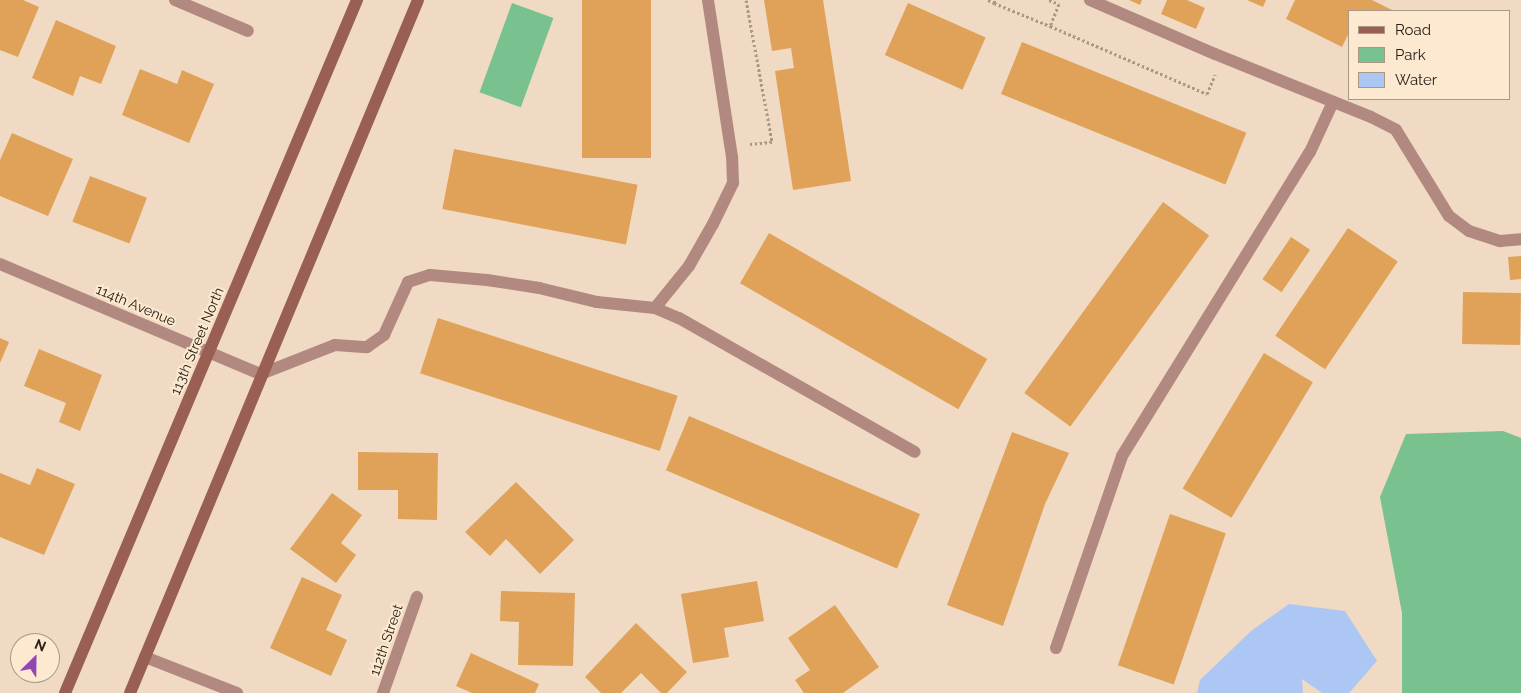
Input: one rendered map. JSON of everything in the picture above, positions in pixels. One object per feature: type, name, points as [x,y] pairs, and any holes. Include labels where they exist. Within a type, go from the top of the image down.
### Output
[{"type":"main road","name":"113th Street North","points":[[65,693],[357,0]]},
{"type":"main road","points":[[130,693],[418,0]]},
{"type":"street","points":[[175,0],[248,32]]},
{"type":"street","points":[[655,308],[689,266],[713,224],[732,183],[730,146],[708,0]]},
{"type":"street","points":[[1090,0],[1396,130],[1449,216],[1469,230],[1500,241],[1521,239]]},
{"type":"street","points":[[1056,648],[1122,456],[1310,152],[1333,102]]},
{"type":"street","name":"114th Avenue","points":[[0,264],[261,374]]},
{"type":"street","points":[[261,374],[335,345],[367,347],[384,335],[408,282],[430,275],[487,280],[539,288],[597,302],[655,308],[679,318],[916,452]]},
{"type":"street","name":"112th Street","points":[[383,693],[417,597]]},
{"type":"street","points":[[145,657],[237,693]]},
{"type":"path","points":[[730,146],[772,142],[746,0]]},
{"type":"path","points":[[988,0],[1207,94],[1217,71]]},
{"type":"path","points":[[1049,0],[1059,4],[1050,26]]},
{"type":"green space","points":[[512,3],[553,18],[521,107],[480,92]]},
{"type":"green space","points":[[1503,431],[1521,438],[1521,693],[1402,693],[1402,613],[1380,497],[1406,434]]},
{"type":"water","points":[[1289,604],[1345,611],[1377,661],[1349,693],[1322,693],[1302,679],[1303,693],[1197,693],[1200,680],[1251,631]]},
{"type":"building","points":[[0,0],[23,0],[39,7],[18,57],[0,50]]},
{"type":"building","points":[[582,0],[651,0],[651,158],[582,158]]},
{"type":"building","points":[[764,0],[823,0],[851,181],[793,190],[775,71],[794,68],[791,48],[772,51]]},
{"type":"building","points":[[1129,0],[1142,0],[1140,5]]},
{"type":"building","points":[[1167,0],[1187,0],[1205,8],[1196,29],[1161,14]]},
{"type":"building","points":[[1247,0],[1266,0],[1263,7]]},
{"type":"building","points":[[1295,0],[1372,0],[1392,10],[1348,10],[1348,35],[1342,47],[1286,19]]},
{"type":"building","points":[[908,3],[986,38],[962,90],[885,55]]},
{"type":"building","points":[[56,20],[116,46],[101,84],[80,76],[73,96],[32,78]]},
{"type":"building","points":[[1022,42],[1246,133],[1225,185],[1001,94]]},
{"type":"building","points":[[140,69],[177,84],[182,70],[214,84],[189,143],[122,115]]},
{"type":"building","points":[[12,133],[73,159],[48,216],[0,196],[0,160]]},
{"type":"building","points":[[454,149],[638,185],[626,245],[442,209]]},
{"type":"building","points":[[90,176],[147,198],[129,244],[72,222]]},
{"type":"building","points":[[1163,202],[1209,236],[1070,426],[1024,393]]},
{"type":"building","points":[[1348,228],[1398,262],[1325,369],[1275,336]]},
{"type":"building","points":[[769,233],[987,359],[958,409],[740,283]]},
{"type":"building","points":[[1291,237],[1310,250],[1282,292],[1262,279]]},
{"type":"building","points":[[1521,256],[1521,279],[1510,280],[1508,257]]},
{"type":"building","points":[[1463,292],[1521,293],[1520,345],[1462,344]]},
{"type":"building","points":[[438,318],[678,396],[660,451],[420,373]]},
{"type":"building","points":[[0,338],[9,342],[0,363]]},
{"type":"building","points":[[39,349],[102,375],[80,431],[59,422],[66,403],[24,386]]},
{"type":"building","points":[[1264,353],[1313,382],[1231,518],[1183,488]]},
{"type":"building","points":[[689,416],[920,514],[897,568],[666,470]]},
{"type":"building","points":[[1012,432],[1069,453],[1045,504],[1003,626],[947,605]]},
{"type":"building","points":[[358,452],[438,453],[437,520],[398,519],[398,490],[358,490]]},
{"type":"building","points":[[37,468],[75,484],[44,555],[0,537],[0,473],[30,485]]},
{"type":"building","points":[[516,482],[574,540],[540,574],[506,539],[490,556],[465,532]]},
{"type":"building","points":[[332,493],[362,515],[341,543],[356,555],[336,583],[290,549]]},
{"type":"building","points":[[1170,514],[1226,533],[1174,684],[1118,665]]},
{"type":"building","points":[[302,577],[342,595],[326,630],[347,640],[331,676],[270,648]]},
{"type":"building","points":[[757,581],[764,621],[724,628],[729,657],[693,663],[681,594]]},
{"type":"building","points":[[501,591],[575,593],[573,666],[518,665],[519,622],[500,621]]},
{"type":"building","points":[[835,605],[879,667],[843,693],[804,693],[795,680],[810,670],[788,638]]},
{"type":"building","points":[[636,623],[687,672],[667,693],[661,693],[641,673],[621,693],[601,693],[585,677]]},
{"type":"building","points":[[471,653],[539,684],[535,693],[472,693],[456,686]]}]
